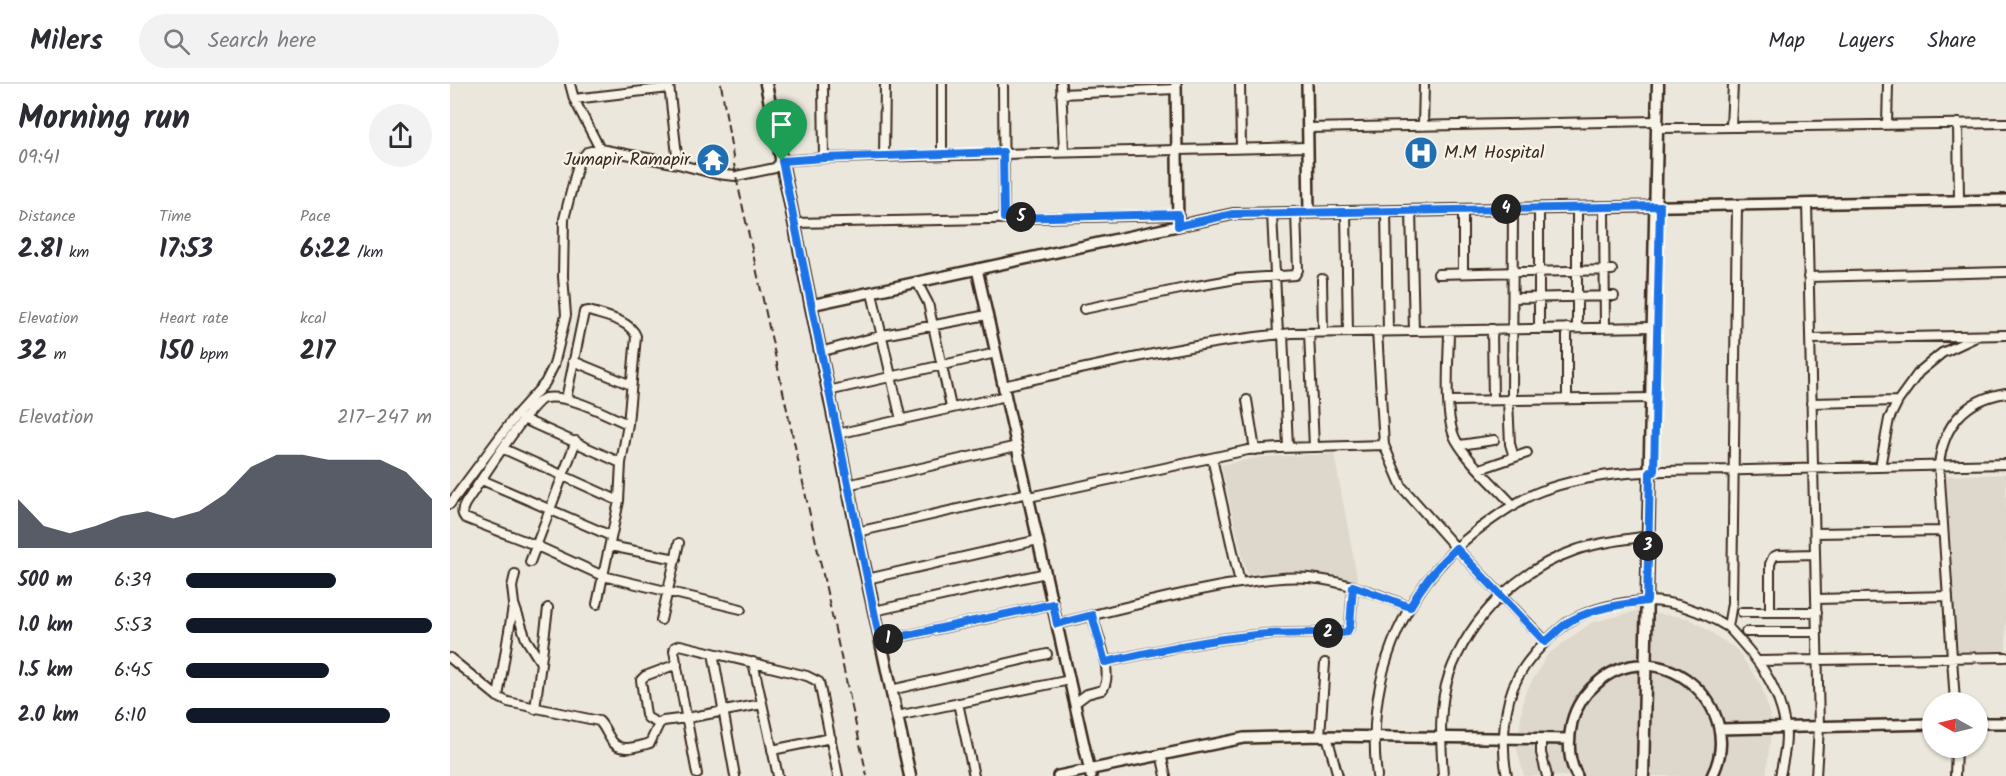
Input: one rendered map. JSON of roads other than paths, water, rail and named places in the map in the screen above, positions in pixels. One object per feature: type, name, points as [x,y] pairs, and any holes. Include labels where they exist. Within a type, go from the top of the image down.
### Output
[{"type":"main road","points":[[766,84],[847,485],[910,776]]},
{"type":"main road","points":[[1648,776],[1658,84]]},
{"type":"main road","points":[[1659,124],[1663,84]]},
{"type":"main road","points":[[1649,601],[1651,398],[1658,206]]},
{"type":"main road","points":[[1643,776],[1648,666]]},
{"type":"street","points":[[570,84],[574,99],[600,149]]},
{"type":"street","points":[[823,84],[824,158]]},
{"type":"street","points":[[884,156],[885,84]]},
{"type":"street","points":[[942,84],[942,155]]},
{"type":"street","points":[[1002,84],[1004,218]]},
{"type":"street","points":[[1061,84],[1064,151]]},
{"type":"street","points":[[1240,84],[1241,148]]},
{"type":"street","points":[[1307,84],[1309,213]]},
{"type":"street","points":[[1423,126],[1424,84]]},
{"type":"street","points":[[1731,127],[1732,84]]},
{"type":"street","points":[[1887,124],[1888,84]]},
{"type":"street","points":[[574,99],[669,86],[678,164]]},
{"type":"street","points":[[1061,94],[1176,87],[1178,226]]},
{"type":"street","points":[[1958,123],[1959,200]]},
{"type":"street","points":[[1308,128],[1659,124],[1731,127],[2006,123]]},
{"type":"street","points":[[451,501],[520,417],[555,365],[566,315],[563,276],[564,219],[578,164],[587,152],[600,149],[716,174],[736,176],[775,168],[782,161],[824,158],[1003,152],[1308,147]]},
{"type":"street","points":[[810,305],[1233,214],[2006,200]]},
{"type":"street","points":[[1807,203],[1820,727],[1816,776]]},
{"type":"street","points":[[1728,627],[1732,603],[1737,205]]},
{"type":"street","points":[[1604,207],[1608,270],[1604,297],[1605,328]]},
{"type":"street","points":[[1539,208],[1539,329]]},
{"type":"street","points":[[1577,208],[1577,328]]},
{"type":"street","points":[[1513,209],[1510,444],[1514,458]]},
{"type":"street","points":[[1463,210],[1463,273]]},
{"type":"street","points":[[1386,211],[1388,331]]},
{"type":"street","points":[[1410,211],[1414,331]]},
{"type":"street","points":[[1346,212],[1348,332]]},
{"type":"street","points":[[1084,309],[1236,279],[1293,276],[1297,273],[1296,213]]},
{"type":"street","points":[[795,223],[1178,214]]},
{"type":"street","points":[[1272,214],[1288,447]]},
{"type":"street","points":[[977,269],[1091,772]]},
{"type":"street","points":[[1438,274],[1608,270]]},
{"type":"street","points":[[1808,277],[2006,272]]},
{"type":"street","points":[[1322,279],[1323,332]]},
{"type":"street","points":[[917,282],[928,303],[951,407]]},
{"type":"street","points":[[872,293],[901,420]]},
{"type":"street","points":[[1512,298],[1614,297]]},
{"type":"street","points":[[566,399],[584,312],[589,311],[619,321],[631,328],[636,336],[628,424],[621,463],[619,501],[597,604]]},
{"type":"street","points":[[820,352],[883,335],[987,315]]},
{"type":"street","points":[[1004,386],[1192,346],[1281,334],[1653,327]]},
{"type":"street","points":[[1567,328],[1567,399]]},
{"type":"street","points":[[1492,329],[1493,400]]},
{"type":"street","points":[[1449,330],[1449,401],[1451,422],[1456,438],[1480,469],[1514,506]]},
{"type":"street","points":[[1377,331],[1384,445],[1402,486],[1456,548],[1545,642]]},
{"type":"street","points":[[1309,333],[1314,447]]},
{"type":"street","points":[[1810,339],[2006,335]]},
{"type":"street","points":[[1880,467],[1889,418],[1919,372],[1942,353],[1978,336]]},
{"type":"street","points":[[828,391],[996,353]]},
{"type":"street","points":[[573,361],[631,385]]},
{"type":"street","points":[[1954,692],[1938,465],[1945,437],[1953,423],[1964,411],[1981,400],[2006,393]]},
{"type":"street","points":[[837,434],[1006,396]]},
{"type":"street","points":[[1449,401],[1651,398]]},
{"type":"street","points":[[628,424],[566,399],[539,400],[520,417],[504,449],[465,504],[462,510],[465,518],[535,545],[603,576],[741,609]]},
{"type":"street","points":[[1247,400],[1255,450]]},
{"type":"street","points":[[1811,403],[1898,401]]},
{"type":"street","points":[[520,417],[621,463]]},
{"type":"street","points":[[1460,445],[1494,440]]},
{"type":"street","points":[[530,562],[576,441]]},
{"type":"street","points":[[857,532],[1255,450],[1384,445]]},
{"type":"street","points":[[847,485],[1017,446]]},
{"type":"street","points":[[504,449],[619,501]]},
{"type":"street","points":[[1480,469],[1527,453]]},
{"type":"street","points":[[1212,458],[1240,583]]},
{"type":"street","points":[[1377,776],[1374,737],[1383,668],[1398,629],[1417,594],[1443,560],[1473,532],[1539,492],[1583,479],[1652,472],[2006,464]]},
{"type":"street","points":[[482,480],[611,536]]},
{"type":"street","points":[[1815,533],[1943,531]]},
{"type":"street","points":[[1443,776],[1442,713],[1449,676],[1466,641],[1495,601],[1519,580],[1545,563],[1576,550],[1648,536]]},
{"type":"street","points":[[867,579],[1038,540]]},
{"type":"street","points":[[662,620],[679,543]]},
{"type":"street","points":[[610,546],[676,559]]},
{"type":"street","points":[[1770,612],[1770,564],[1773,557],[1815,554]]},
{"type":"street","points":[[874,611],[1046,573]]},
{"type":"street","points":[[515,574],[512,587],[514,603],[526,639],[541,663]]},
{"type":"street","points":[[1057,624],[1193,591],[1287,578],[1309,578],[1353,586],[1410,607]]},
{"type":"street","points":[[1105,662],[1199,643],[1248,636],[1347,632],[1350,626],[1353,586]]},
{"type":"street","points":[[1816,599],[1948,596]]},
{"type":"street","points":[[1507,776],[1503,739],[1508,707],[1517,678],[1545,642],[1570,621],[1597,609],[1624,603],[1649,601],[1700,612],[1728,627],[1759,661],[1775,692],[1786,727],[1780,776]]},
{"type":"street","points":[[498,697],[514,603]]},
{"type":"street","points":[[880,641],[1053,604]]},
{"type":"street","points":[[535,709],[548,608]]},
{"type":"street","points":[[1742,612],[1817,612]]},
{"type":"street","points":[[1075,703],[1087,694],[1105,688],[1107,678],[1092,615]]},
{"type":"street","points":[[1746,632],[1817,632]]},
{"type":"street","points":[[697,774],[674,651],[676,646],[680,645],[807,676],[819,682],[838,776]]},
{"type":"street","points":[[713,653],[735,776]]},
{"type":"street","points":[[891,690],[1047,654]]},
{"type":"street","points":[[1759,661],[2006,657]]},
{"type":"street","points":[[450,658],[498,697],[517,705],[599,721],[613,744],[619,748],[633,748],[650,743],[659,724],[665,721],[762,704]]},
{"type":"street","points":[[753,663],[778,776]]},
{"type":"street","points":[[1325,663],[1324,736],[1338,776]]},
{"type":"street","points":[[659,724],[646,715],[641,680],[645,676],[677,664]]},
{"type":"street","points":[[1577,776],[1570,758],[1569,739],[1573,716],[1580,703],[1588,691],[1609,675],[1624,668],[1648,666],[1682,675],[1705,695],[1714,712],[1719,729],[1719,754],[1712,776]]},
{"type":"street","points":[[897,716],[1070,680]]},
{"type":"street","points":[[958,703],[974,776]]},
{"type":"street","points":[[1988,723],[2006,723]]},
{"type":"street","points":[[1719,729],[1922,724]]},
{"type":"street","points":[[1058,776],[1091,772],[1161,754],[1244,738],[1324,736],[1569,739]]},
{"type":"street","points":[[772,750],[831,738]]},
{"type":"street","points":[[1541,739],[1541,753],[1547,776]]},
{"type":"street","points":[[1161,754],[1166,776]]},
{"type":"street","points":[[1955,776],[1956,758]]},
{"type":"railway","points":[[721,84],[736,176],[867,776]]},
{"type":"place","name":"M.M Hospital","points":[[1421,153]]},
{"type":"place","name":"Jumapir Ramapir","points":[[713,160]]}]
